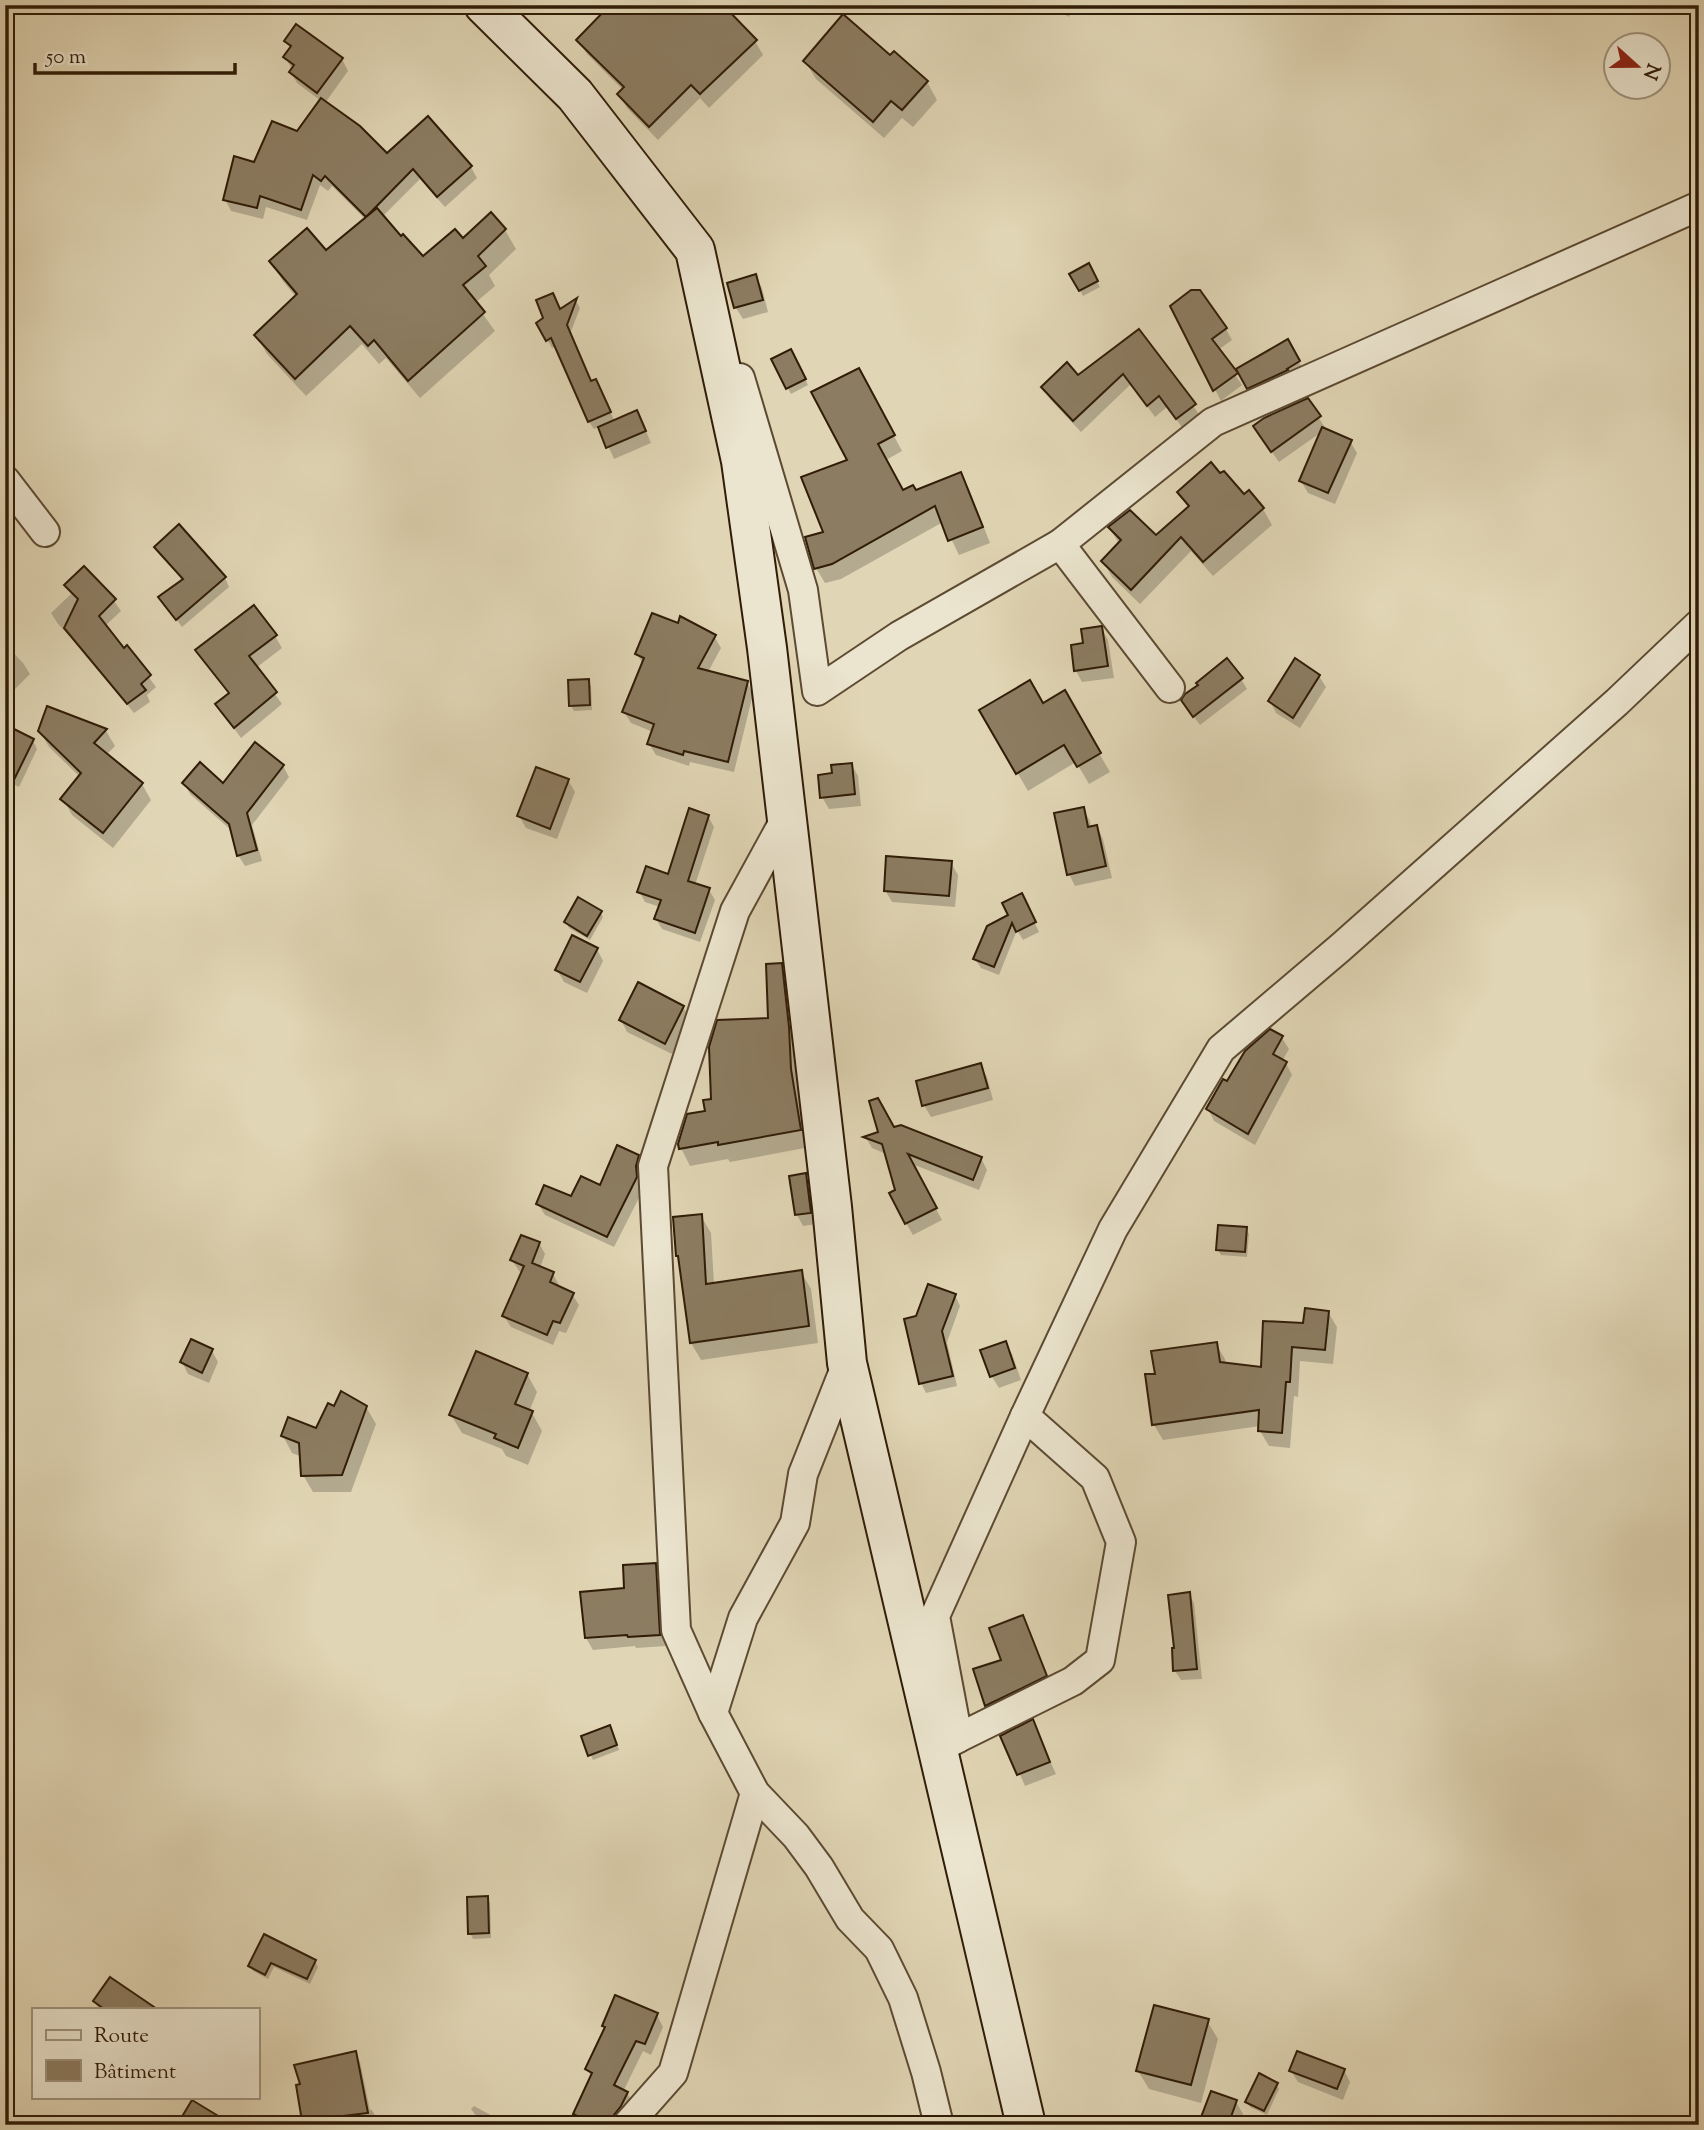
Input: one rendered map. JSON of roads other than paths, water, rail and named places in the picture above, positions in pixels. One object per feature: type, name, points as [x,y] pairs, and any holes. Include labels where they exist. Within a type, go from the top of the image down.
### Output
[{"type":"street","points":[[490,9],[575,95],[695,250],[741,461],[767,648],[832,1207],[847,1363],[948,1744],[1026,2125]]},
{"type":"street","points":[[709,316],[738,372],[803,590],[817,691],[899,636],[1060,544],[1213,422],[1699,206]]},
{"type":"street","points":[[5,480],[45,532]]},
{"type":"street","points":[[1060,544],[1170,688]]},
{"type":"street","points":[[948,1744],[935,1616],[1113,1229],[1221,1049],[1617,702],[1699,624]]},
{"type":"street","points":[[787,816],[735,911],[653,1166],[676,1630],[713,1713],[755,1793],[796,1836],[819,1867],[850,1919],[879,1949],[903,1998],[939,2125]]},
{"type":"street","points":[[713,1713],[743,1618],[795,1523],[803,1474],[847,1363]]},
{"type":"street","points":[[948,1744],[1073,1681],[1100,1660],[1121,1542],[1095,1478],[1025,1416]]},
{"type":"street","points":[[627,2125],[673,2073],[755,1793]]}]
